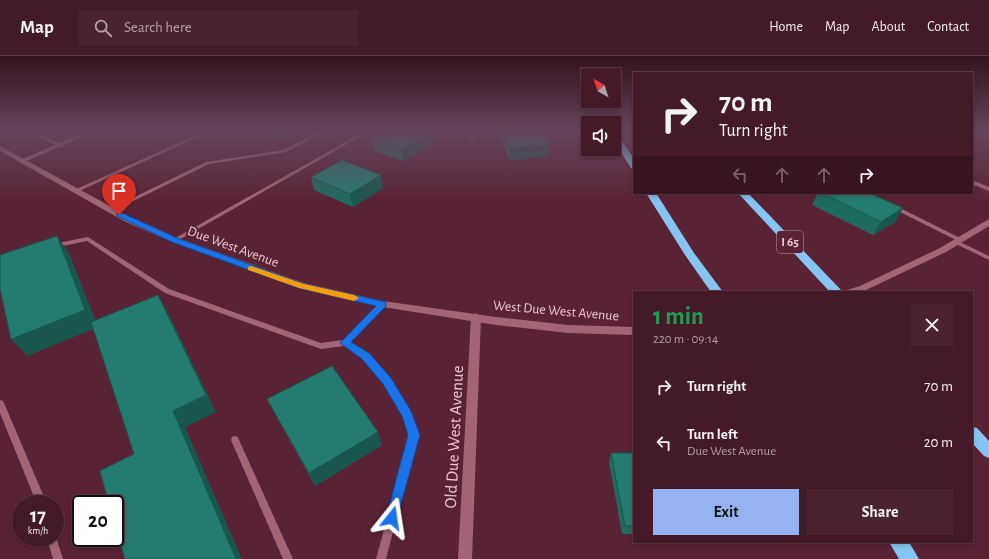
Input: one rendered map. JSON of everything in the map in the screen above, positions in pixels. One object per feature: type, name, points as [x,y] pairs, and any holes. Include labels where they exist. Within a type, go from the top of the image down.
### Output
[{"type":"highway","points":[[627,154],[633,164]]},
{"type":"highway","points":[[652,194],[690,255],[716,291]]},
{"type":"highway","name":"I 65","points":[[744,194],[836,291]]},
{"type":"highway","points":[[973,434],[989,451]]},
{"type":"highway","points":[[899,543],[910,559]]},
{"type":"main road","name":"Due West Avenue","points":[[11,154],[111,210],[175,240],[302,286],[383,304],[476,317]]},
{"type":"main road","points":[[853,291],[863,288],[958,241],[989,222]]},
{"type":"main road","name":"West Due West Avenue","points":[[476,317],[568,329],[633,331]]},
{"type":"main road","name":"Old Due West Avenue","points":[[465,559],[476,317]]},
{"type":"lane","points":[[22,161],[39,154]]},
{"type":"lane","points":[[75,191],[157,154]]},
{"type":"lane","points":[[111,210],[208,163],[262,154]]},
{"type":"lane","points":[[175,240],[326,154]]},
{"type":"lane","points":[[973,182],[989,189]]},
{"type":"lane","points":[[888,204],[989,258]]},
{"type":"lane","points":[[43,248],[88,240],[167,291],[321,346],[345,343],[383,304]]},
{"type":"lane","points":[[345,343],[365,356],[387,381],[407,415],[414,435],[381,559]]},
{"type":"lane","points":[[0,404],[38,495]]},
{"type":"lane","points":[[235,440],[288,559]]},
{"type":"lane","points":[[55,547],[58,559]]},
{"type":"building","points":[[342,160],[381,175],[350,194],[311,177]]},
{"type":"building","points":[[824,194],[871,194],[903,208],[881,222]]},
{"type":"building","points":[[57,236],[85,310],[11,339],[0,289],[0,255]]},
{"type":"building","points":[[158,295],[206,395],[173,411],[236,559],[125,559],[121,547],[124,547],[124,495],[107,495],[100,471],[134,454],[91,322]]},
{"type":"building","points":[[332,366],[378,432],[309,473],[267,399]]},
{"type":"building","points":[[611,453],[633,453],[633,526],[625,526]]},
{"type":"slow traffic","points":[[251,268],[302,286],[354,298]]},
{"type":"route","points":[[119,215],[175,240],[302,286],[383,304],[345,343],[365,356],[387,381],[407,415],[414,435],[392,518]]}]
